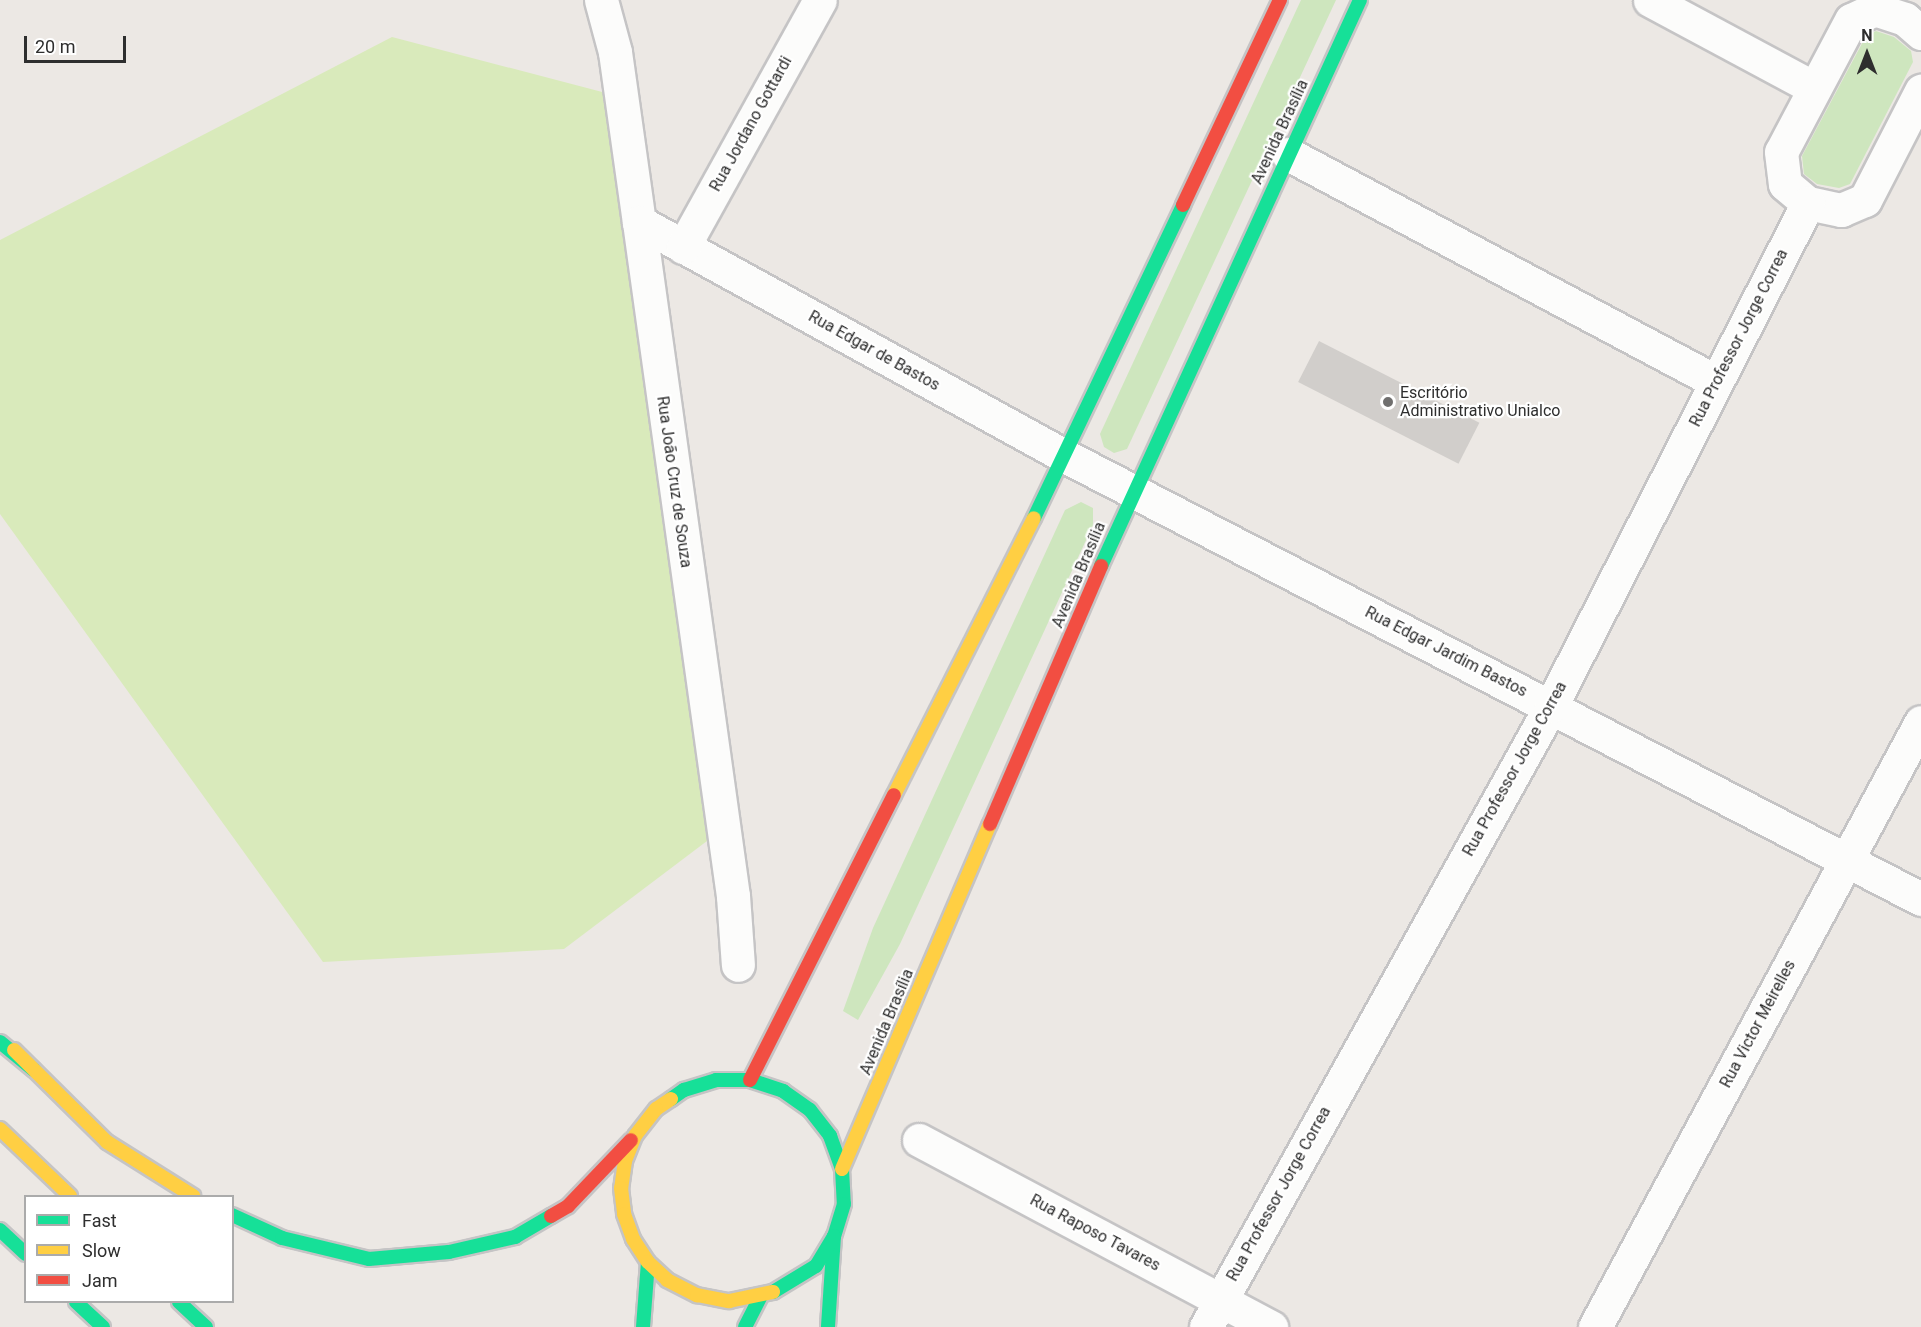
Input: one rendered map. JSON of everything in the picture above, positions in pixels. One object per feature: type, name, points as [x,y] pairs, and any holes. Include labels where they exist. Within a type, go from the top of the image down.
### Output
[{"type":"main road","points":[[750,1080],[1065,456],[1280,0]]},
{"type":"main road","name":"Avenida Brasília","points":[[842,1169],[1133,491],[1360,0]]},
{"type":"main road","points":[[0,1036],[107,1142],[190,1195]]},
{"type":"main road","points":[[0,1042],[34,1070]]},
{"type":"main road","name":"Avenida Brasília","points":[[234,1216],[282,1238],[369,1259],[449,1252],[515,1237],[568,1206],[635,1136],[656,1109],[684,1090],[716,1080],[750,1080],[783,1091],[810,1110],[830,1136],[842,1169],[843,1204],[834,1236],[828,1327]]},
{"type":"main road","points":[[0,1130],[68,1195]]},
{"type":"main road","name":"Avenida Brasília","points":[[635,1136],[625,1161],[623,1206],[633,1239],[648,1262],[667,1280],[697,1294],[729,1301],[760,1297],[790,1285],[816,1266],[834,1236]]},
{"type":"main road","points":[[0,1230],[24,1252]]},
{"type":"main road","points":[[644,1327],[648,1262]]},
{"type":"main road","points":[[745,1327],[760,1297]]},
{"type":"main road","points":[[77,1303],[103,1327]]},
{"type":"main road","points":[[180,1303],[206,1327]]},
{"type":"street","name":"Rua João Cruz de Souza","points":[[601,0],[615,52],[733,896],[738,965]]},
{"type":"street","name":"Rua Jordano Gottardi","points":[[683,247],[820,0]]},
{"type":"street","points":[[1650,0],[1814,88]]},
{"type":"street","points":[[1914,18],[1875,9],[1851,20],[1781,152],[1785,184],[1808,203],[1842,210],[1865,200],[1910,138],[1921,91]]},
{"type":"street","points":[[1288,154],[1716,382]]},
{"type":"street","name":"Rua Professor Jorge Correa","points":[[1213,1314],[1551,706],[1808,203]]},
{"type":"street","name":"Rua Edgar de Bastos","points":[[639,222],[1065,456]]},
{"type":"street","name":"Rua Edgar Jardim Bastos","points":[[1065,456],[1921,899]]},
{"type":"street","name":"Rua Victor Meirelles","points":[[1595,1327],[1921,722]]},
{"type":"street","name":"Rua Raposo Tavares","points":[[919,1140],[1213,1314],[1271,1327]]},
{"type":"green space","points":[[1301,0],[1336,0],[1127,449],[1114,453],[1104,447],[1100,434]]},
{"type":"green space","points":[[1876,31],[1894,37],[1911,51],[1913,62],[1850,184],[1839,188],[1817,184],[1804,174],[1802,156],[1866,36]]},
{"type":"green space","points":[[392,37],[606,93],[707,841],[564,949],[323,962],[0,514],[0,240]]},
{"type":"green space","points":[[1081,502],[1093,508],[1093,525],[900,944],[858,1020],[843,1011],[873,928],[1065,510]]},
{"type":"building","name":"Escritório Administrativo Unialco","points":[[1319,341],[1479,423],[1458,464],[1298,382]]},
{"type":"traffic: fast","points":[[1101,566],[1360,0]]},
{"type":"traffic: fast","points":[[1034,518],[1183,205]]},
{"type":"traffic: fast","points":[[0,1042],[34,1070]]},
{"type":"traffic: fast","points":[[671,1099],[684,1090],[716,1080],[750,1080],[783,1091],[810,1110],[830,1136],[842,1169],[844,1204],[834,1236],[828,1327]]},
{"type":"traffic: fast","points":[[234,1216],[282,1238],[369,1259],[449,1252],[515,1237],[551,1216]]},
{"type":"traffic: fast","points":[[0,1230],[24,1252]]},
{"type":"traffic: fast","points":[[773,1292],[816,1266],[834,1236]]},
{"type":"traffic: fast","points":[[643,1327],[648,1262]]},
{"type":"traffic: fast","points":[[745,1327],[760,1297]]},
{"type":"traffic: fast","points":[[77,1303],[103,1327]]},
{"type":"traffic: fast","points":[[180,1303],[206,1327]]},
{"type":"traffic: slow","points":[[894,795],[1034,518]]},
{"type":"traffic: slow","points":[[842,1169],[990,824]]},
{"type":"traffic: slow","points":[[14,1050],[107,1142],[191,1195]]},
{"type":"traffic: slow","points":[[671,1099],[656,1109],[635,1136],[625,1161],[621,1188],[624,1214],[633,1239],[648,1262],[667,1280],[697,1295],[729,1301],[773,1292]]},
{"type":"traffic: slow","points":[[0,1129],[69,1195]]},
{"type":"traffic: jam","points":[[1183,205],[1280,0]]},
{"type":"traffic: jam","points":[[990,824],[1101,566]]},
{"type":"traffic: jam","points":[[750,1080],[894,795]]},
{"type":"traffic: jam","points":[[551,1216],[568,1206],[631,1140]]},
{"type":"place","name":"Escritório Administrativo Unialco","points":[[1388,402]]}]
